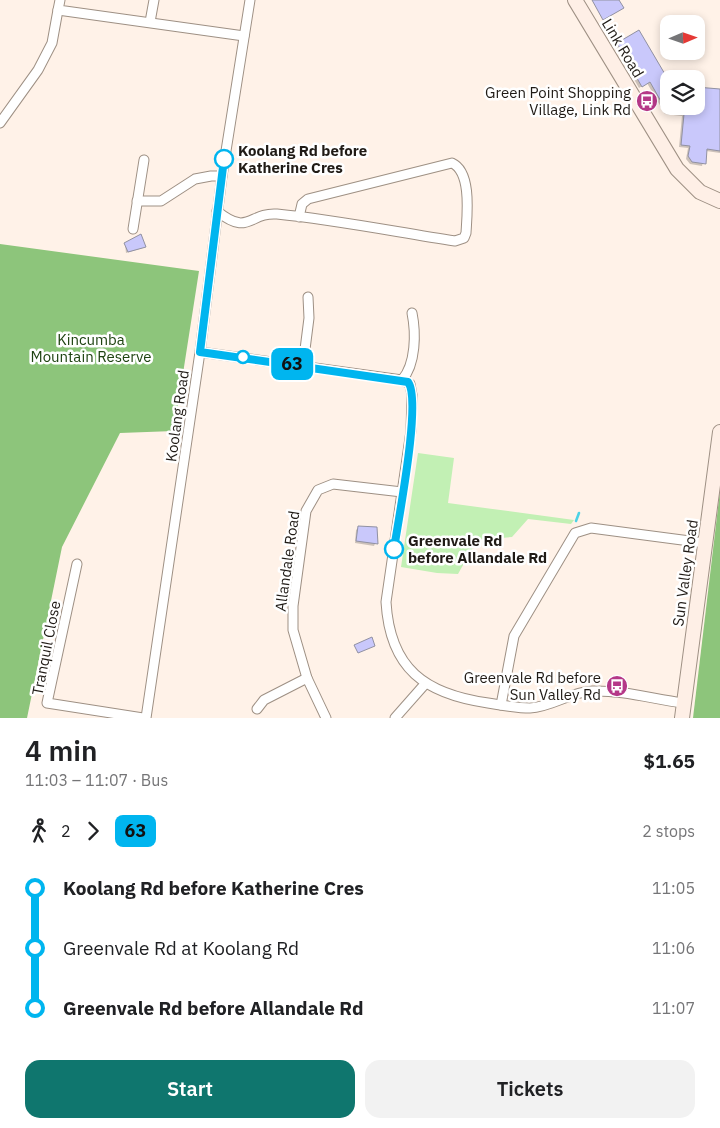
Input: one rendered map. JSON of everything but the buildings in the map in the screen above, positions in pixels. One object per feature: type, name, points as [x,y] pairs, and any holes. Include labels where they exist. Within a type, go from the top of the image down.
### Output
[{"type":"street","points":[[0,123],[38,70],[52,43],[60,0]]},
{"type":"street","points":[[150,22],[154,0]]},
{"type":"street","name":"Koolang Road","points":[[144,718],[200,352],[222,176],[250,0]]},
{"type":"street","name":"Link Road","points":[[575,0],[677,169],[700,192],[720,201]]},
{"type":"street","points":[[58,10],[244,36]]},
{"type":"street","points":[[133,229],[144,160]]},
{"type":"street","points":[[217,211],[231,221],[241,224],[271,214],[455,241],[464,238],[466,233],[468,199],[460,170],[452,164],[308,199],[302,204],[299,217]]},
{"type":"street","points":[[137,201],[161,201],[195,179],[222,176]]},
{"type":"street","points":[[303,366],[309,318],[308,297]]},
{"type":"street","points":[[402,380],[407,374],[410,364],[415,329],[412,313]]},
{"type":"street","points":[[200,352],[408,382],[411,387],[412,414],[386,602],[391,634],[400,655],[425,684],[454,697],[529,708],[544,706],[578,694],[604,691],[683,703]]},
{"type":"street","name":"Sun Valley Road","points":[[682,718],[720,432]]},
{"type":"street","name":"Allandale Road","points":[[326,718],[307,678],[293,630],[292,617],[306,511],[313,495],[327,486],[340,483],[402,492]]},
{"type":"street","points":[[501,704],[514,636],[575,533],[591,528],[705,544]]},
{"type":"street","name":"Tranquil Close","points":[[77,564],[47,703],[144,718]]},
{"type":"street","points":[[257,708],[264,700],[307,678]]},
{"type":"street","points":[[395,718],[425,684]]},
{"type":"green space","name":"Kincumba Mountain Reserve","points":[[0,244],[199,271],[174,431],[120,433],[62,547],[27,718],[0,718]]},
{"type":"green space","points":[[418,453],[454,458],[448,503],[574,520],[571,524],[528,519],[512,537],[477,540],[458,574],[437,573],[401,567]]},
{"type":"green space","points":[[720,491],[720,718],[693,718]]},
{"type":"waterway","points":[[576,521],[579,513]]},
{"type":"bus line","name":"63","points":[[224,159],[200,352],[402,380],[410,384],[412,395],[411,431],[394,549]]},
{"type":"place","name":"Green Point Shopping Village, Link Rd","points":[[647,101]]},
{"type":"place","name":"Koolang Rd before Katherine Cres","points":[[224,159]]},
{"type":"place","name":"Greenvale Rd before Allandale Rd","points":[[394,549]]},
{"type":"place","name":"Greenvale Rd before Sun Valley Rd","points":[[617,686]]}]
